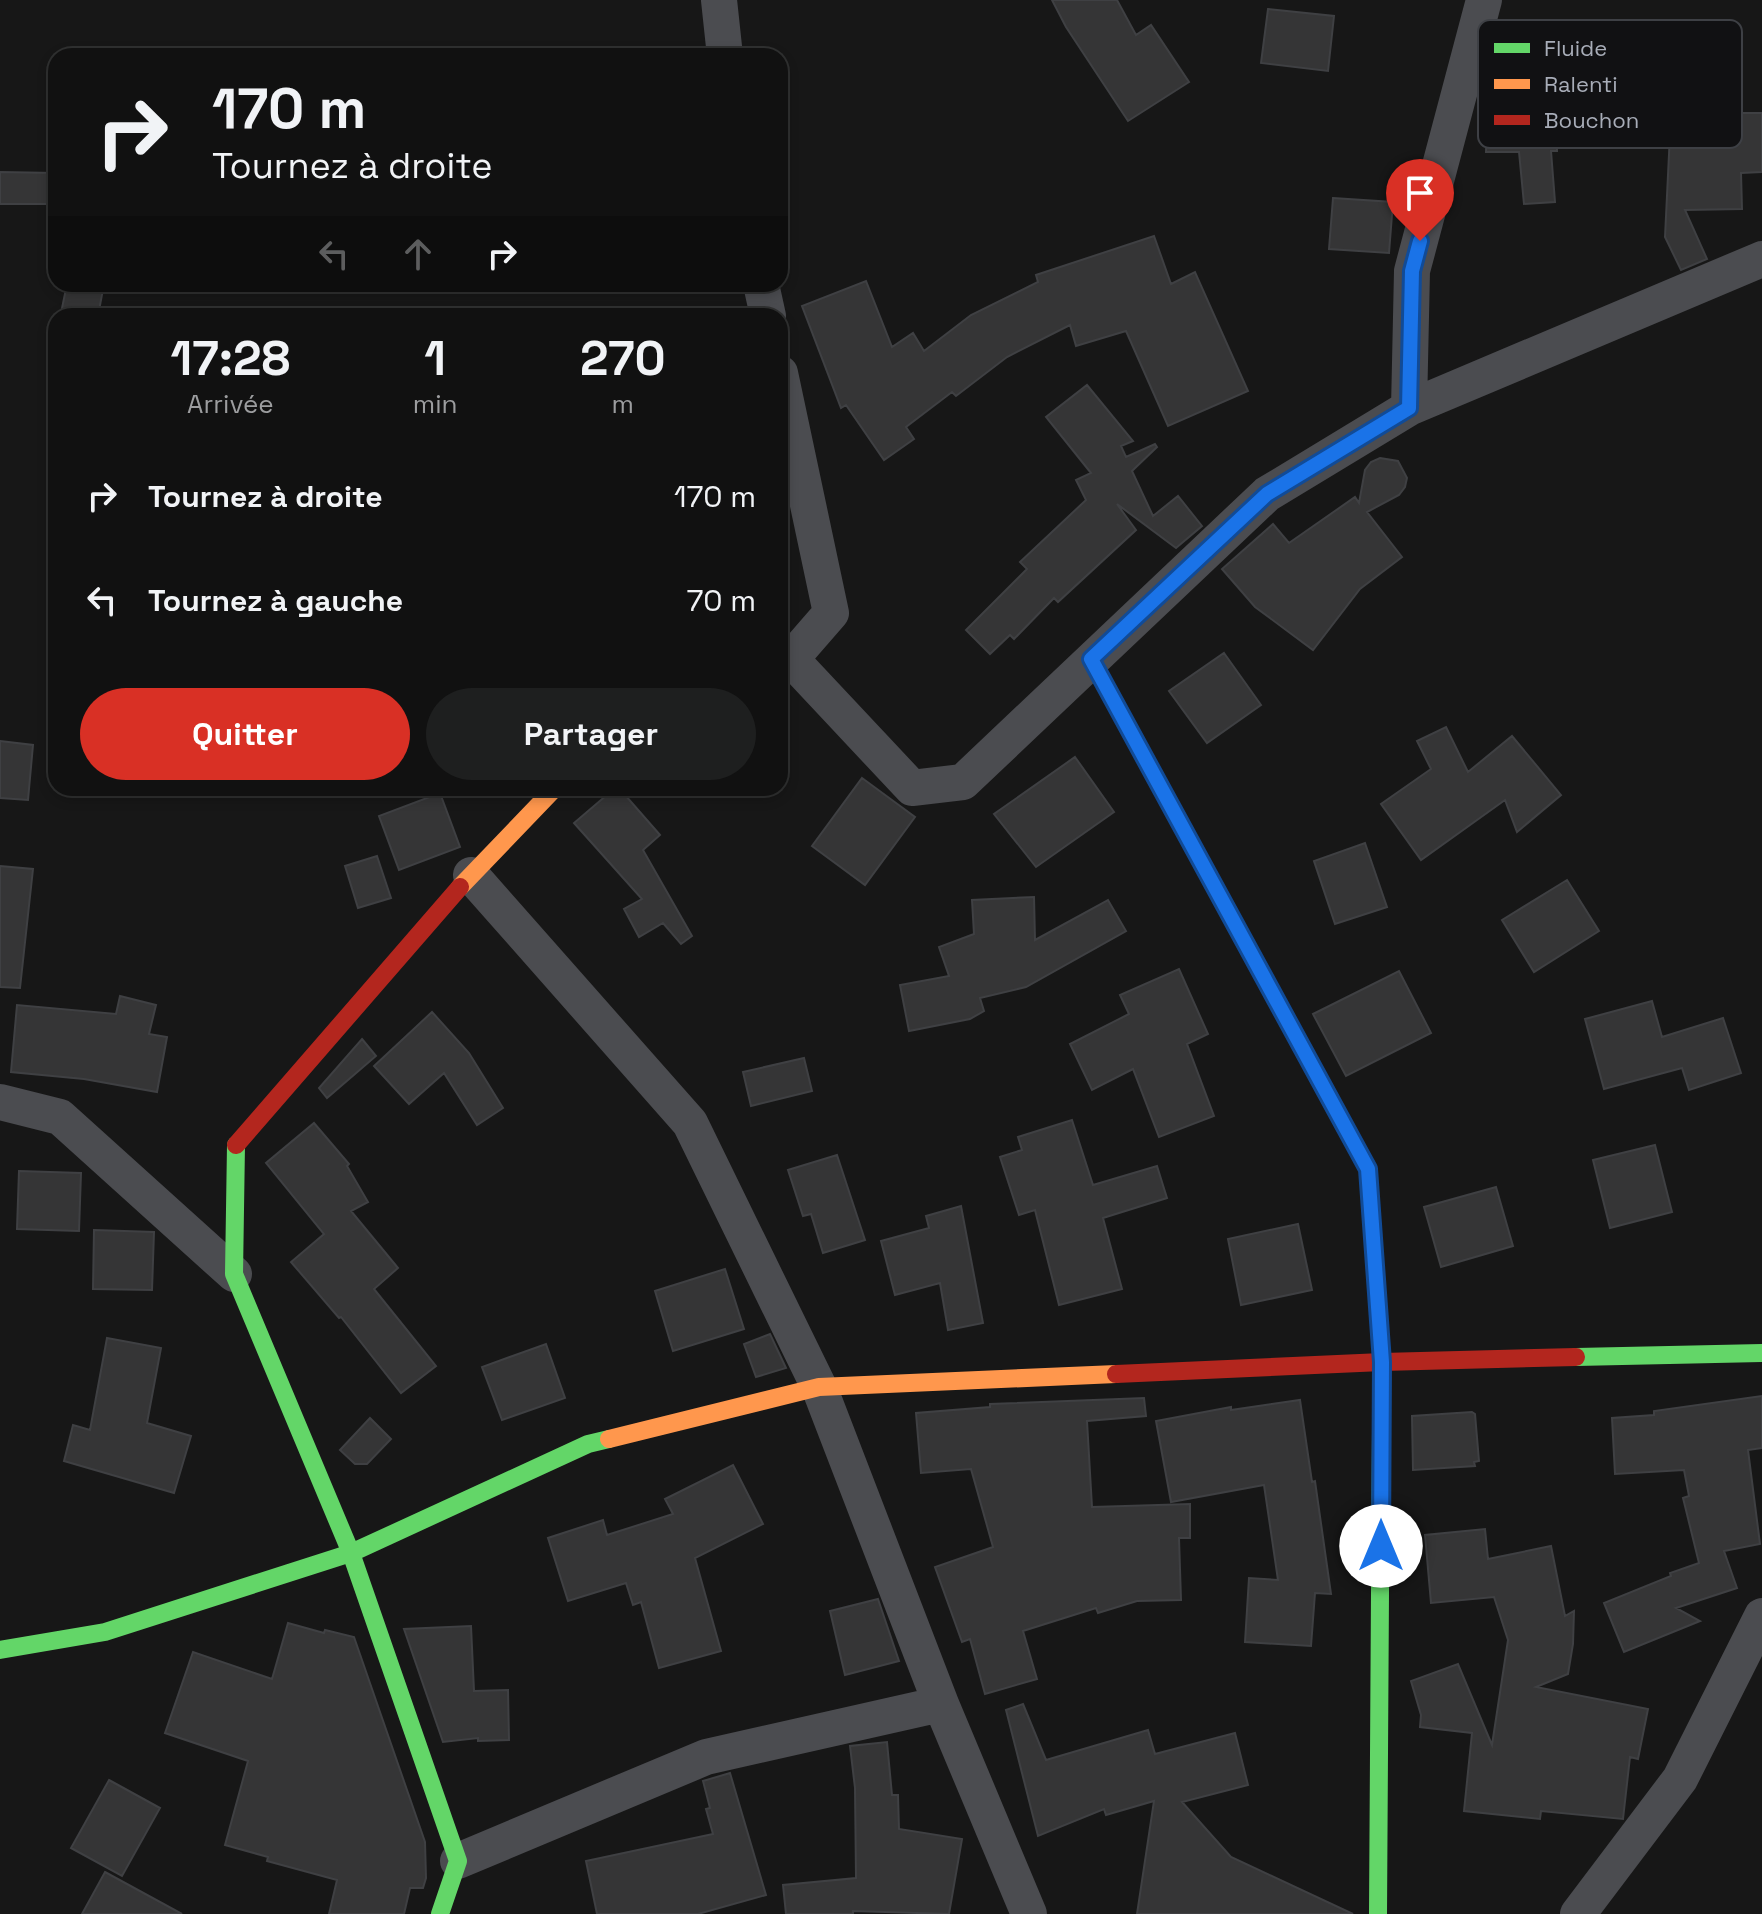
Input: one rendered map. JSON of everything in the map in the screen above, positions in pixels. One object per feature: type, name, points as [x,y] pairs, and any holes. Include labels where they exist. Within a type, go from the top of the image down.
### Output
[{"type":"street","points":[[719,0],[724,48]]},
{"type":"street","points":[[1479,20],[1484,0]]},
{"type":"street","points":[[1409,408],[1412,271],[1478,23]]},
{"type":"street","points":[[788,664],[912,788],[963,782],[1267,494],[1409,408],[1762,259]]},
{"type":"street","points":[[788,411],[831,613],[788,660]]},
{"type":"street","points":[[1091,659],[1368,1169],[1382,1362],[1378,1914]]},
{"type":"street","points":[[440,1914],[458,1861],[351,1553],[234,1274],[234,1147],[471,875],[547,796]]},
{"type":"street","points":[[471,875],[690,1123],[819,1387],[941,1704],[1029,1914]]},
{"type":"street","points":[[0,1102],[60,1117],[234,1274]]},
{"type":"street","points":[[0,1650],[105,1632],[351,1553],[588,1444],[819,1387],[1382,1362],[1762,1353]]},
{"type":"street","points":[[1578,1914],[1680,1779],[1762,1616]]},
{"type":"street","points":[[458,1861],[706,1757],[941,1704]]},
{"type":"building","points":[[1052,0],[1117,0],[1136,35],[1151,25],[1189,82],[1128,121],[1066,27]]},
{"type":"building","points":[[1268,9],[1334,16],[1328,71],[1261,63]]},
{"type":"building","points":[[1742,113],[1762,113],[1762,172],[1741,173],[1742,209],[1685,210],[1707,259],[1681,270],[1665,237],[1669,148],[1742,148]]},
{"type":"building","points":[[1486,148],[1557,148],[1557,151],[1551,151],[1555,202],[1524,204],[1519,152],[1486,152]]},
{"type":"building","points":[[0,172],[48,173],[48,204],[0,204]]},
{"type":"building","points":[[1333,198],[1393,202],[1389,253],[1329,249]]},
{"type":"building","points":[[1154,236],[1171,284],[1195,272],[1248,391],[1168,426],[1126,331],[1076,346],[1070,325],[1007,357],[956,396],[952,392],[906,427],[914,439],[884,460],[846,405],[841,408],[802,306],[866,281],[892,347],[913,333],[924,351],[971,315],[1038,282],[1036,275]]},
{"type":"building","points":[[65,292],[102,292],[100,308],[62,308]]},
{"type":"building","points":[[1087,385],[1133,441],[1121,446],[1126,457],[1155,444],[1157,447],[1132,471],[1153,516],[1178,496],[1202,526],[1176,548],[1117,504],[1136,530],[1058,602],[1054,598],[1014,639],[1010,635],[990,654],[966,630],[1027,569],[1020,562],[1086,500],[1076,480],[1091,473],[1046,417]]},
{"type":"building","points":[[1380,458],[1398,461],[1407,478],[1405,487],[1399,495],[1367,512],[1402,557],[1360,589],[1313,650],[1255,607],[1222,569],[1273,524],[1289,543],[1355,497],[1359,503],[1365,470],[1371,462]]},
{"type":"building","points":[[1224,653],[1261,705],[1207,743],[1169,691]]},
{"type":"building","points":[[1446,727],[1468,772],[1512,736],[1561,795],[1517,832],[1505,800],[1421,860],[1381,804],[1431,769],[1417,741]]},
{"type":"building","points":[[0,741],[33,745],[28,800],[0,798]]},
{"type":"building","points":[[1075,757],[1114,812],[1036,867],[994,814]]},
{"type":"building","points":[[862,778],[915,817],[865,885],[812,846]]},
{"type":"building","points":[[432,796],[441,796],[460,847],[399,870],[379,816]]},
{"type":"building","points":[[606,796],[626,796],[660,835],[643,850],[692,936],[681,944],[663,923],[639,937],[624,909],[642,899],[574,823]]},
{"type":"building","points":[[1365,843],[1387,907],[1335,924],[1314,861]]},
{"type":"building","points":[[377,856],[391,898],[358,908],[345,866]]},
{"type":"building","points":[[0,866],[33,869],[20,988],[0,987]]},
{"type":"building","points":[[1567,880],[1599,931],[1534,972],[1502,920]]},
{"type":"building","points":[[1034,897],[1035,940],[1108,900],[1126,931],[1026,987],[980,998],[984,1011],[970,1019],[909,1031],[900,985],[949,976],[939,947],[974,934],[972,900]]},
{"type":"building","points":[[1179,969],[1208,1034],[1187,1044],[1214,1116],[1159,1137],[1133,1069],[1092,1090],[1070,1044],[1129,1014],[1120,995]]},
{"type":"building","points":[[1399,971],[1431,1033],[1346,1076],[1313,1014]]},
{"type":"building","points":[[120,996],[156,1005],[149,1034],[167,1037],[157,1092],[84,1079],[11,1072],[17,1005],[116,1014]]},
{"type":"building","points":[[1652,1001],[1662,1037],[1723,1018],[1741,1073],[1689,1090],[1682,1068],[1604,1089],[1585,1019]]},
{"type":"building","points":[[432,1012],[469,1053],[503,1108],[477,1125],[444,1073],[409,1104],[374,1066]]},
{"type":"building","points":[[362,1039],[376,1056],[327,1098],[319,1088]]},
{"type":"building","points":[[804,1058],[812,1091],[751,1106],[743,1072]]},
{"type":"building","points":[[1072,1120],[1093,1185],[1157,1166],[1167,1198],[1103,1218],[1122,1289],[1059,1305],[1035,1210],[1019,1215],[1000,1157],[1022,1150],[1018,1137]]},
{"type":"building","points":[[314,1123],[349,1164],[347,1166],[368,1202],[351,1211],[398,1268],[374,1289],[436,1366],[401,1393],[341,1317],[291,1262],[324,1234],[266,1163]]},
{"type":"building","points":[[1655,1145],[1672,1212],[1610,1228],[1593,1160]]},
{"type":"building","points":[[837,1155],[865,1240],[823,1253],[811,1214],[803,1216],[788,1170]]},
{"type":"building","points":[[19,1171],[81,1173],[79,1231],[17,1229]]},
{"type":"building","points":[[1496,1187],[1513,1246],[1441,1267],[1424,1207]]},
{"type":"building","points":[[961,1206],[983,1323],[948,1330],[940,1283],[895,1295],[881,1241],[929,1228],[926,1216]]},
{"type":"building","points":[[1298,1224],[1312,1290],[1241,1305],[1228,1239]]},
{"type":"building","points":[[94,1230],[154,1232],[152,1290],[93,1289]]},
{"type":"building","points":[[725,1269],[744,1329],[673,1351],[655,1291]]},
{"type":"building","points":[[770,1334],[786,1368],[756,1377],[744,1344]]},
{"type":"building","points":[[107,1338],[161,1348],[147,1423],[191,1436],[174,1493],[64,1461],[73,1425],[90,1430]]},
{"type":"building","points":[[546,1344],[565,1398],[502,1420],[482,1367]]},
{"type":"building","points":[[1762,1396],[1762,1448],[1748,1450],[1760,1544],[1724,1551],[1737,1588],[1676,1608],[1700,1621],[1624,1652],[1604,1603],[1699,1563],[1683,1498],[1689,1496],[1684,1470],[1615,1474],[1612,1418],[1654,1415],[1654,1411]]},
{"type":"building","points":[[1144,1398],[1146,1416],[1087,1421],[1092,1507],[1190,1504],[1190,1538],[1179,1538],[1181,1600],[1137,1601],[1098,1613],[1096,1608],[1023,1631],[1037,1679],[985,1694],[970,1639],[962,1642],[935,1567],[993,1547],[971,1469],[921,1473],[916,1413],[990,1407],[990,1404]]},
{"type":"building","points":[[1300,1400],[1331,1594],[1315,1593],[1311,1646],[1245,1642],[1249,1578],[1278,1580],[1264,1485],[1171,1502],[1156,1421],[1231,1407],[1231,1410]]},
{"type":"building","points":[[1475,1414],[1479,1461],[1474,1462],[1475,1466],[1413,1470],[1412,1416]]},
{"type":"building","points":[[370,1418],[391,1439],[367,1464],[355,1464],[340,1450]]},
{"type":"building","points":[[733,1465],[763,1524],[695,1558],[721,1651],[659,1668],[641,1602],[633,1605],[626,1583],[568,1601],[548,1538],[603,1520],[607,1535],[673,1514],[665,1499]]},
{"type":"building","points":[[1485,1529],[1488,1559],[1551,1546],[1565,1616],[1574,1611],[1568,1674],[1536,1687],[1648,1709],[1638,1759],[1630,1757],[1623,1819],[1541,1811],[1540,1819],[1464,1811],[1472,1733],[1420,1727],[1421,1715],[1411,1681],[1458,1664],[1492,1745],[1508,1640],[1494,1597],[1431,1603],[1425,1535]]},
{"type":"building","points":[[878,1599],[899,1661],[845,1675],[830,1611]]},
{"type":"building","points":[[288,1623],[354,1637],[425,1842],[426,1878],[423,1888],[410,1888],[404,1914],[329,1914],[337,1880],[267,1861],[268,1857],[225,1845],[248,1761],[165,1733],[193,1652],[272,1679]]},
{"type":"building","points":[[471,1626],[474,1691],[508,1690],[509,1740],[478,1741],[478,1738],[443,1742],[404,1629]]},
{"type":"building","points":[[1023,1704],[1046,1760],[1148,1730],[1155,1754],[1235,1733],[1248,1785],[1182,1802],[1231,1857],[1353,1914],[1137,1914],[1154,1801],[1106,1815],[1104,1809],[1038,1836],[1006,1710]]},
{"type":"building","points":[[887,1742],[892,1795],[898,1795],[899,1829],[962,1839],[949,1914],[853,1911],[853,1914],[786,1914],[783,1885],[856,1878],[855,1788],[850,1746]]},
{"type":"building","points":[[730,1773],[766,1895],[698,1914],[597,1914],[586,1861],[713,1834],[703,1781]]},
{"type":"building","points":[[109,1780],[160,1808],[122,1876],[71,1848]]},
{"type":"building","points":[[105,1872],[182,1914],[82,1914]]},
{"type":"traffic: fast","points":[[236,1145],[234,1274],[351,1553],[458,1861],[440,1914]]},
{"type":"traffic: fast","points":[[1576,1357],[1762,1353]]},
{"type":"traffic: fast","points":[[1378,1914],[1381,1432]]},
{"type":"traffic: fast","points":[[0,1650],[105,1632],[351,1553],[588,1444],[609,1439]]},
{"type":"traffic: slow","points":[[460,887],[547,796]]},
{"type":"traffic: slow","points":[[1321,1083],[1368,1169],[1382,1362],[1381,1432]]},
{"type":"traffic: slow","points":[[609,1439],[819,1387],[1116,1374]]},
{"type":"traffic: jam","points":[[1091,659],[1321,1083]]},
{"type":"traffic: jam","points":[[236,1145],[460,887]]},
{"type":"traffic: jam","points":[[1116,1374],[1576,1357]]},
{"type":"route","points":[[1381,1546],[1382,1362],[1368,1169],[1091,659],[1267,494],[1409,408],[1412,271],[1420,241]]}]
